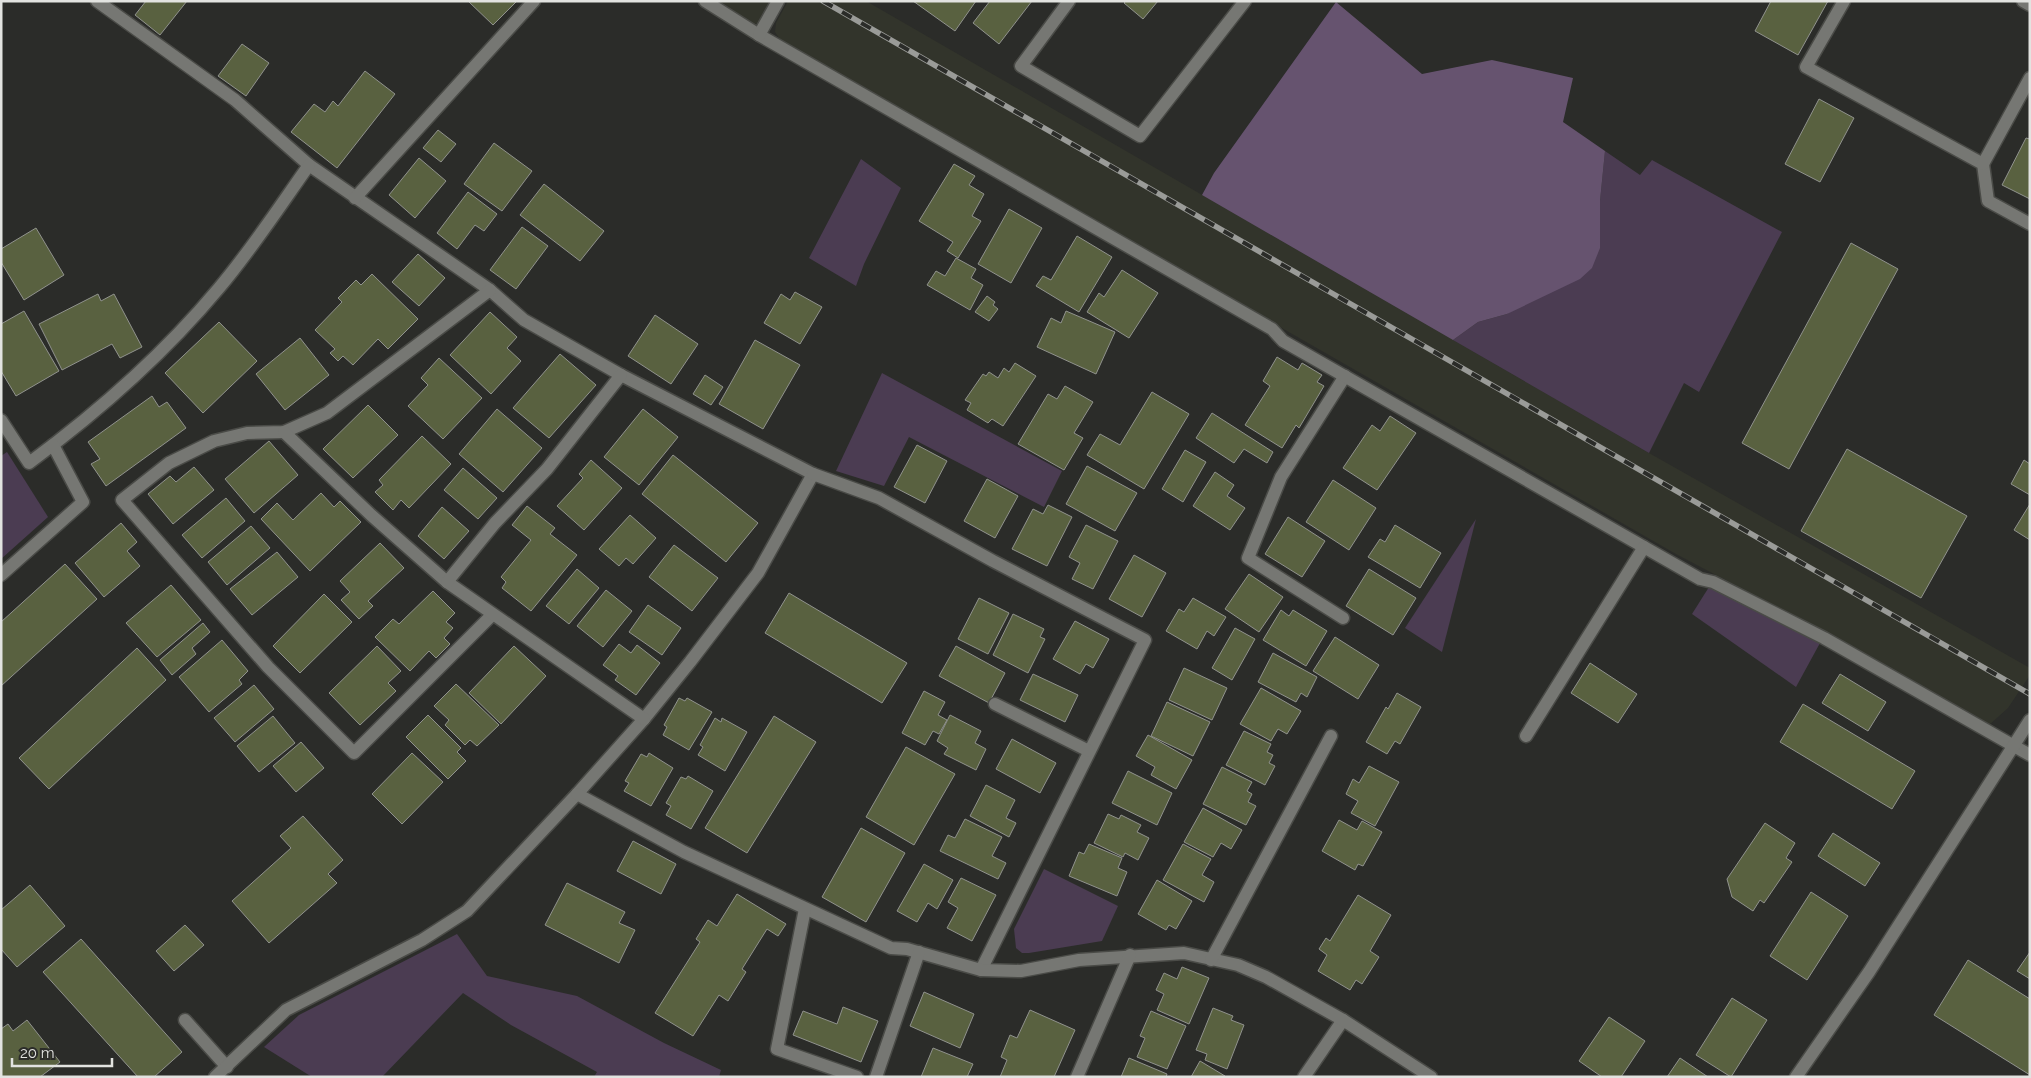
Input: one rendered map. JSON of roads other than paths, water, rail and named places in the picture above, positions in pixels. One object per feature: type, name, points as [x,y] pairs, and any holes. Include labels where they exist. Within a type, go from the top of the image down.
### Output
[{"type":"street","points":[[97,1],[235,100],[310,165],[490,290],[524,320],[621,375],[813,474],[879,498],[993,561],[1145,640],[1088,751],[981,970]]},
{"type":"street","points":[[355,198],[534,1]]},
{"type":"street","points":[[705,1],[759,35],[1272,329],[1283,340],[1700,579],[1713,582],[1824,638],[2030,755]]},
{"type":"street","points":[[759,35],[778,1]]},
{"type":"street","points":[[1069,1],[1021,66],[1140,136],[1245,1]]},
{"type":"street","points":[[1844,1],[1806,67],[1983,164]]},
{"type":"street","points":[[2023,1],[2030,5]]},
{"type":"street","points":[[2030,78],[1983,164],[1988,201],[2030,224]]},
{"type":"street","points":[[1,420],[29,463],[53,445],[160,354],[220,287],[310,165]]},
{"type":"street","points":[[490,290],[327,413],[284,432],[246,433],[214,441],[169,463],[122,500],[268,667],[354,753],[492,615]]},
{"type":"street","points":[[447,582],[495,523],[547,469],[621,375]]},
{"type":"street","points":[[1343,618],[1248,558],[1281,477],[1345,376]]},
{"type":"street","points":[[284,432],[371,515],[447,582],[644,719]]},
{"type":"street","points":[[1,575],[83,502],[53,445]]},
{"type":"street","points":[[215,1077],[286,1010],[422,940],[467,911],[577,794],[644,719],[758,573],[813,474]]},
{"type":"street","points":[[1526,736],[1644,546]]},
{"type":"street","points":[[995,704],[1088,751]]},
{"type":"street","points":[[1796,1077],[1869,972],[2030,720]]},
{"type":"street","points":[[1212,960],[1331,736]]},
{"type":"street","points":[[577,794],[684,852],[891,948],[919,952],[981,970],[1021,971],[1079,960],[1130,955],[1184,953],[1238,965],[1266,977],[1343,1020],[1431,1077]]},
{"type":"street","points":[[805,909],[777,1049],[857,1077]]},
{"type":"street","points":[[876,1077],[919,952]]},
{"type":"street","points":[[1077,1077],[1130,955]]},
{"type":"street","points":[[185,1020],[227,1067]]},
{"type":"street","points":[[1304,1077],[1343,1020]]},
{"type":"railway","points":[[823,1],[2030,694]]}]
